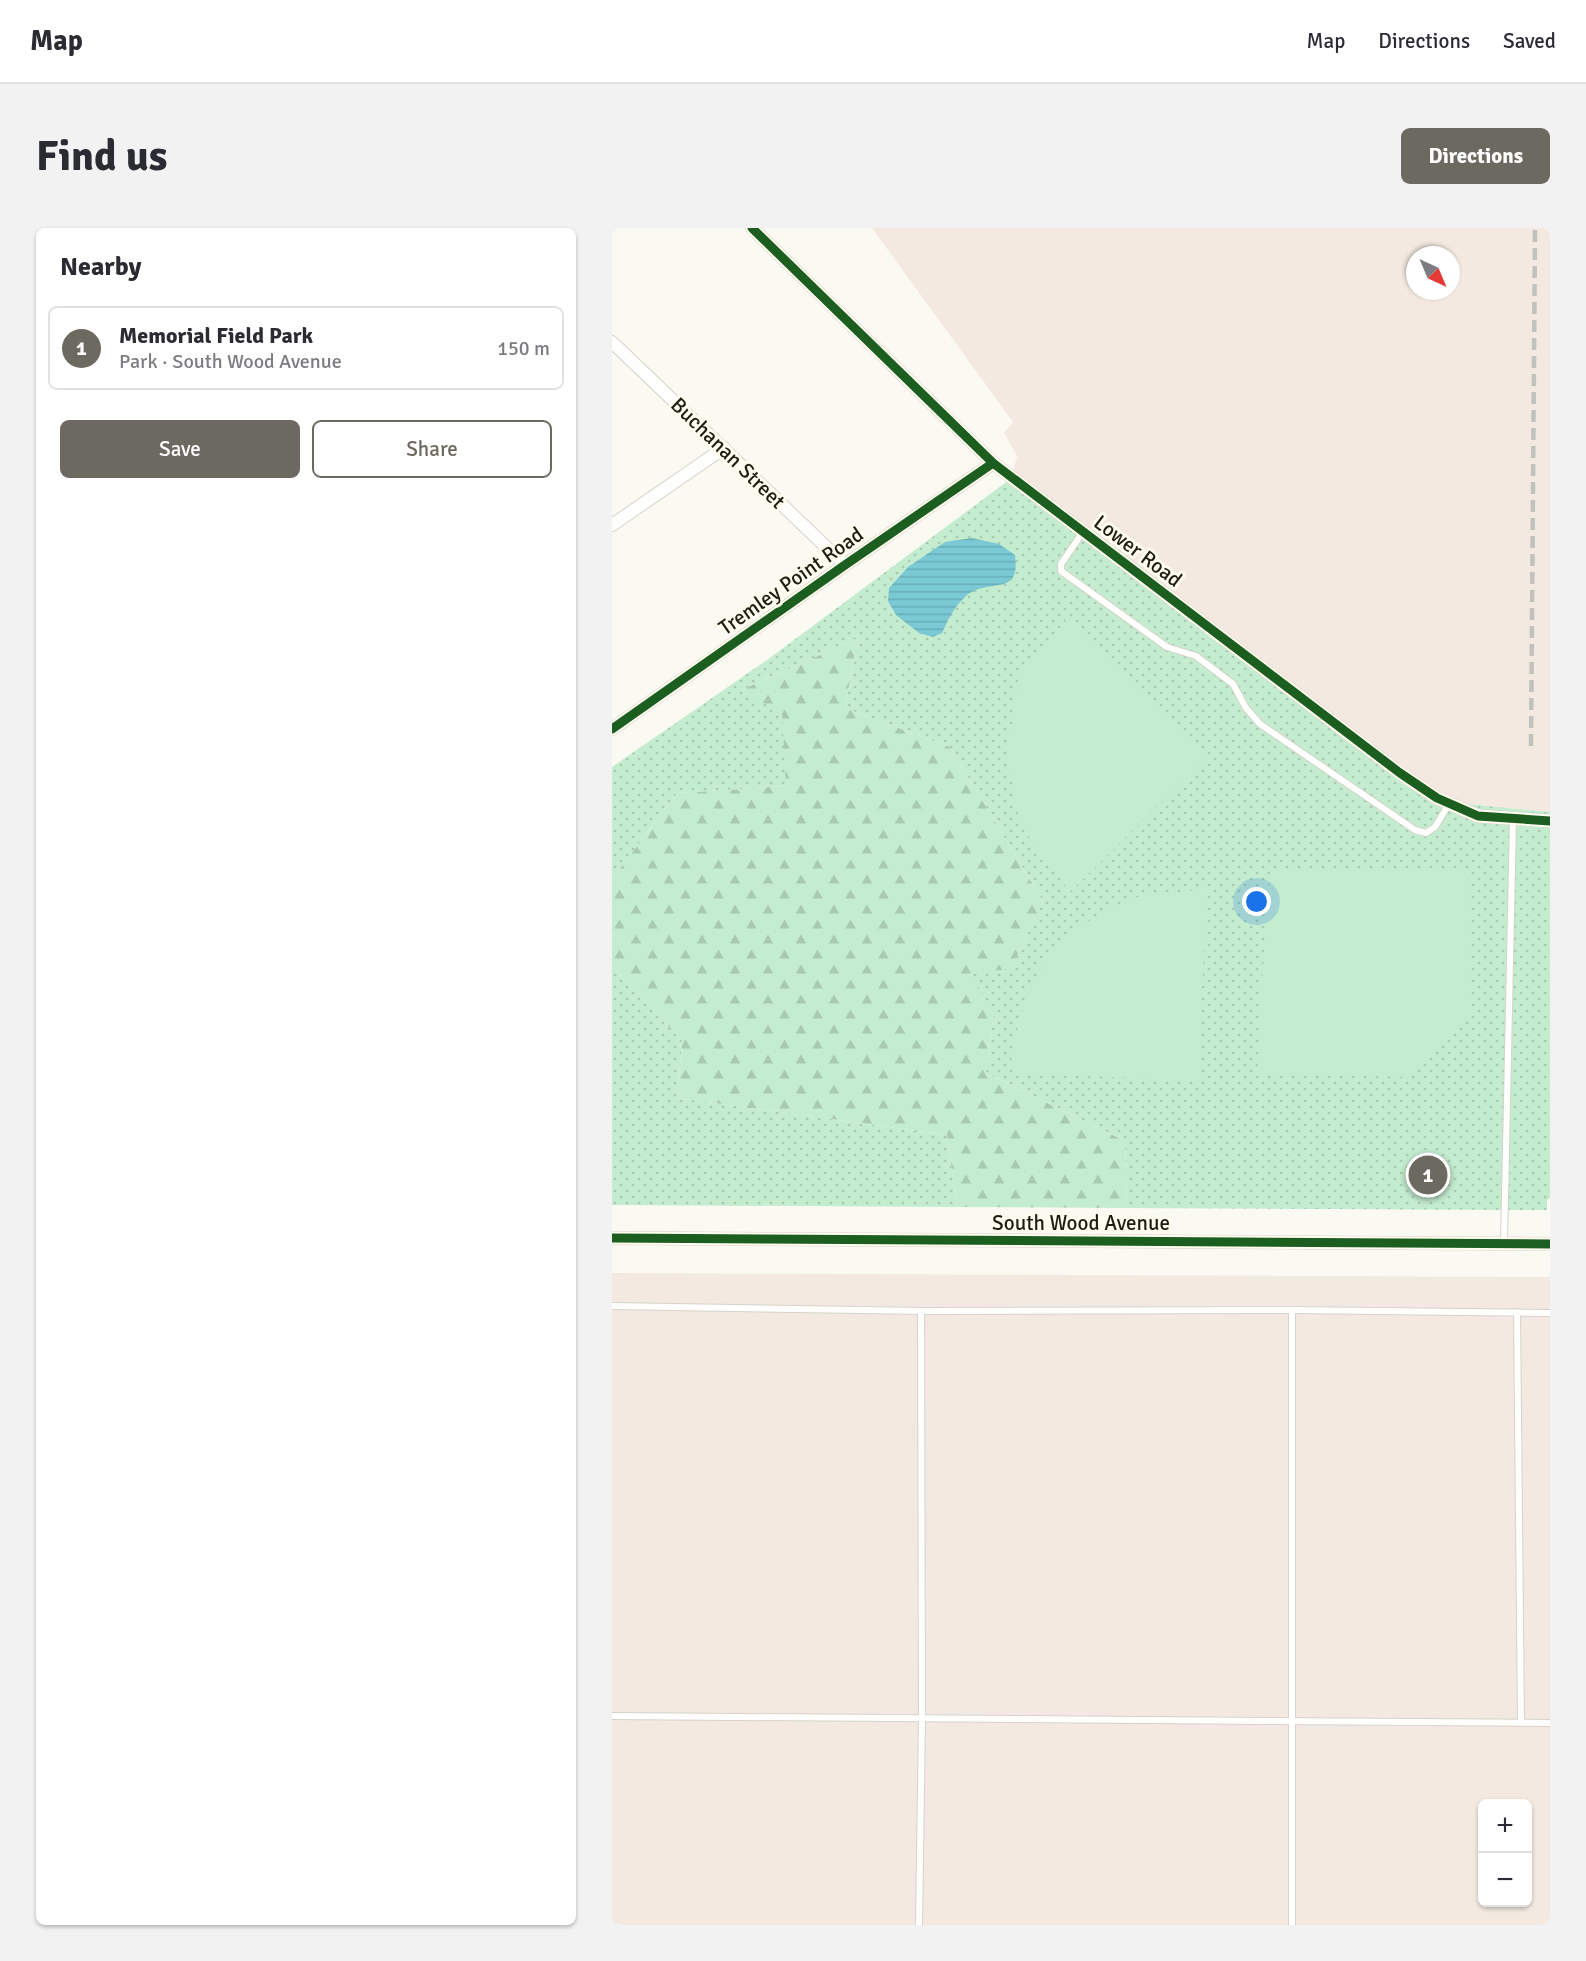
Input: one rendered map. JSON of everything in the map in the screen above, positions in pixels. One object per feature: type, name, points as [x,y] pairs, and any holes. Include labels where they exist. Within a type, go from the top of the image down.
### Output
[{"type":"street","name":"Lower Road","points":[[752,228],[993,463],[1400,772],[1437,798],[1478,816],[1550,821]]},
{"type":"street","name":"Buchanan Street","points":[[612,342],[845,565]]},
{"type":"street","points":[[612,525],[724,448]]},
{"type":"street","name":"Tremley Point Road","points":[[612,729],[993,463]]},
{"type":"street","name":"South Wood Avenue","points":[[612,1238],[1550,1244]]},
{"type":"lane","points":[[1083,532],[1061,564],[1061,572],[1167,647],[1196,656],[1224,677],[1233,684],[1246,708],[1260,724],[1414,830],[1426,833],[1435,827],[1449,804]]},
{"type":"lane","points":[[1504,1243],[1513,819]]},
{"type":"lane","points":[[612,1306],[921,1311],[1292,1310],[1550,1313]]},
{"type":"lane","points":[[1292,1310],[1292,1925]]},
{"type":"lane","points":[[919,1925],[922,1719],[921,1311]]},
{"type":"lane","points":[[1517,1312],[1521,1723]]},
{"type":"lane","points":[[612,1716],[1550,1723]]},
{"type":"shaded area","points":[[872,228],[1550,228],[1550,812],[1445,802],[1012,478],[1017,456],[1004,433],[1013,422]]},
{"type":"shaded area","points":[[612,1273],[1550,1277],[1550,1925],[612,1925]]},
{"type":"green space","points":[[1009,480],[1445,802],[1550,812],[1550,1198],[1547,1200],[1547,1210],[1127,1208],[1125,1141],[986,1073],[994,1013],[970,973],[1011,969],[1043,901],[950,747],[845,708],[858,638],[741,690],[782,714],[786,786],[677,793],[612,879],[612,767],[767,660]]},
{"type":"green space","points":[[1070,616],[1208,756],[1070,892],[1020,825],[1007,757],[1019,673]]},
{"type":"green space","points":[[858,638],[845,708],[950,747],[1043,901],[1011,969],[994,1013],[986,1073],[1125,1141],[1127,1208],[957,1207],[947,1135],[677,1098],[682,1041],[612,967],[612,879],[677,793],[786,786],[741,690]]},
{"type":"green space","points":[[1468,871],[1472,1012],[1406,1077],[1257,1074],[1270,872]]},
{"type":"green space","points":[[1206,889],[1199,1080],[1017,1074],[1010,1055],[1027,994],[1047,956],[1079,926],[1131,898]]},
{"type":"green space","points":[[612,967],[682,1041],[677,1098],[947,1135],[957,1207],[612,1205]]},
{"type":"water","points":[[972,538],[999,544],[1015,555],[1016,569],[1013,577],[1001,585],[974,591],[965,597],[954,609],[942,633],[933,637],[919,633],[896,615],[888,601],[889,588],[908,567],[945,542]]},
{"type":"railway","points":[[1531,746],[1535,228]]},
{"type":"cycle path","points":[[752,228],[993,463],[1400,773],[1437,798],[1478,816],[1550,821]]},
{"type":"cycle path","points":[[612,729],[993,463]]},
{"type":"cycle path","points":[[612,1238],[1550,1244]]},
{"type":"place","name":"Memorial Field Park","points":[[1428,1175]]}]
